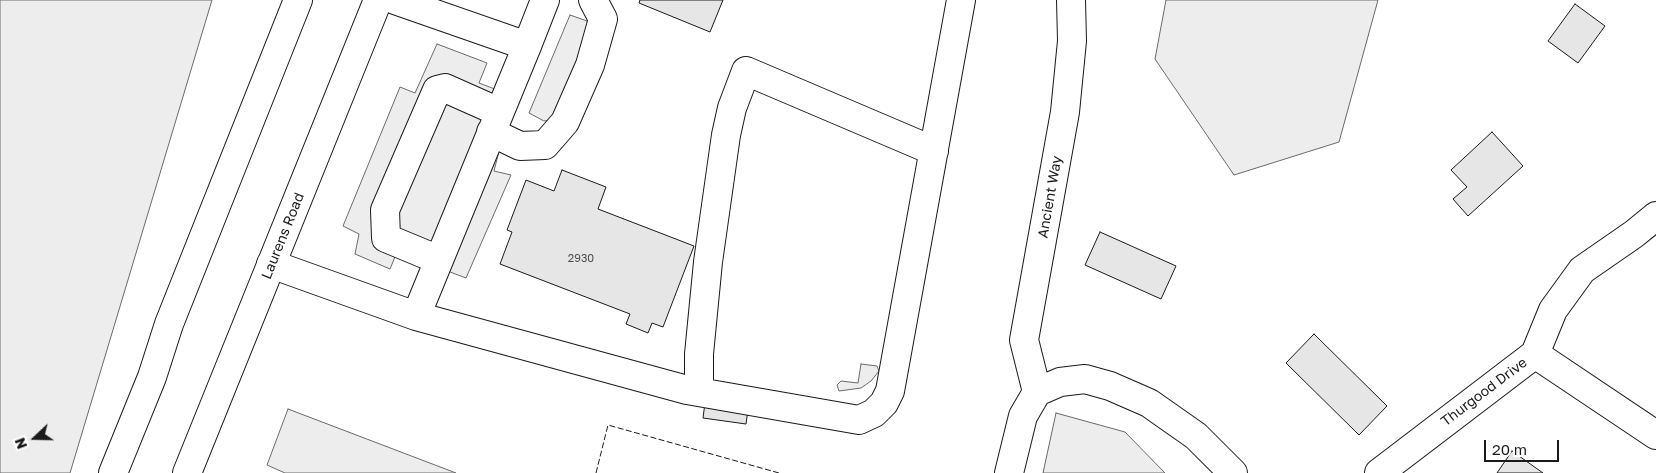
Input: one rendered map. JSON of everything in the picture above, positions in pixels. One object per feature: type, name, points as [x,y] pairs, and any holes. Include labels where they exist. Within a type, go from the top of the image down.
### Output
[{"type":"street","points":[[114,473],[152,377],[169,324],[298,0]]},
{"type":"street","name":"Laurens Road","points":[[187,473],[378,0]]},
{"type":"street","points":[[395,0],[527,46]]},
{"type":"street","points":[[416,316],[545,0]]},
{"type":"street","points":[[439,260],[386,238],[385,210],[437,90],[445,88],[495,122],[520,146],[545,145],[565,122],[590,66],[603,19],[593,0]]},
{"type":"street","points":[[271,264],[416,316],[699,392],[859,420],[874,413],[884,403],[890,391],[961,0]]},
{"type":"street","name":"Ancient Way","points":[[1038,392],[1024,340],[1065,112],[1072,40],[1071,0]]},
{"type":"street","points":[[699,392],[699,354],[707,271],[726,135],[732,108],[746,71],[934,151]]},
{"type":"street","name":"Thurgood Drive","points":[[1379,473],[1535,354],[1553,310],[1582,270],[1634,234],[1656,216]]},
{"type":"street","points":[[1535,354],[1656,435]]},
{"type":"street","points":[[1010,473],[1023,416],[1038,392],[1060,382],[1085,379],[1110,386],[1149,403],[1196,436],[1234,473]]},
{"type":"shaded area","points":[[0,0],[212,0],[70,473],[0,473]]},
{"type":"shaded area","points":[[1166,0],[1378,0],[1339,142],[1234,175],[1155,59]]},
{"type":"shaded area","points":[[570,15],[587,21],[590,32],[551,120],[544,121],[529,113]]},
{"type":"shaded area","points":[[437,44],[487,63],[479,83],[513,96],[494,171],[511,175],[466,278],[397,252],[390,269],[355,254],[359,234],[343,226],[400,87],[415,93]]},
{"type":"shaded area","points":[[861,364],[877,366],[879,371],[871,381],[861,388],[839,391],[837,385],[841,381],[858,383]]},
{"type":"shaded area","points":[[288,409],[456,473],[285,473],[267,465]]},
{"type":"shaded area","points":[[1056,413],[1125,432],[1165,473],[1043,473]]},
{"type":"building","points":[[640,0],[723,0],[710,32],[639,3]]},
{"type":"building","points":[[1575,4],[1605,26],[1578,63],[1548,41]]},
{"type":"building","points":[[1492,132],[1523,166],[1468,216],[1453,199],[1467,187],[1451,170]]},
{"type":"building","points":[[562,170],[606,187],[598,209],[694,246],[663,327],[652,323],[648,333],[626,324],[630,314],[500,264],[512,232],[507,230],[526,180],[554,191]]},
{"type":"building","points":[[1100,232],[1176,266],[1161,299],[1085,265]]},
{"type":"building","points":[[1314,334],[1387,406],[1359,435],[1286,363]]},
{"type":"building","points":[[706,395],[749,402],[746,424],[703,418]]},
{"type":"building","points":[[1512,451],[1543,473],[1497,473]]},
{"type":"fence","points":[[596,473],[608,425],[779,473]]}]
